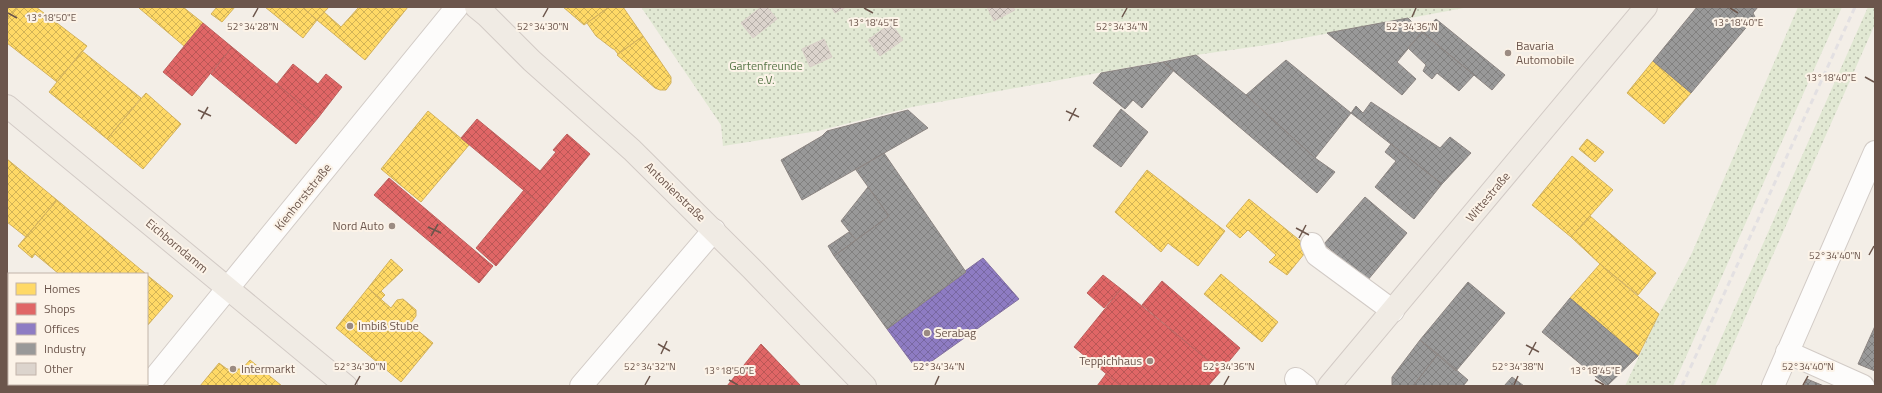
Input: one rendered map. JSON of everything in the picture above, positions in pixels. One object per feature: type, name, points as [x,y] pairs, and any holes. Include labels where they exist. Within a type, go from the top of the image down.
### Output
[{"type":"main road","name":"Antonienstraße","points":[[476,7],[532,61],[632,150],[714,230],[865,386]]},
{"type":"main road","name":"Wittestraße","points":[[1329,386],[1646,7]]},
{"type":"main road","name":"Eichborndamm","points":[[7,106],[346,386]]},
{"type":"street","name":"Kienhorststraße","points":[[148,386],[229,289],[457,7]]},
{"type":"street","points":[[1772,386],[1875,152]]},
{"type":"street","points":[[581,386],[714,230]]},
{"type":"street","points":[[1312,244],[1317,255],[1393,311]]},
{"type":"street","points":[[1787,352],[1863,386]]},
{"type":"green space","name":"Gartenfreunde e.V.","points":[[641,7],[1469,7],[1266,45],[1196,55],[912,107],[818,131],[723,146],[721,125]]},
{"type":"green space","points":[[1798,7],[1842,7],[1673,386],[1625,386],[1659,314],[1691,255]]},
{"type":"green space","points":[[1868,7],[1875,7],[1875,24],[1715,386],[1700,386]]},
{"type":"building: Homes","points":[[7,7],[18,7],[7,20]]},
{"type":"building: Homes","points":[[18,7],[36,7],[87,46],[57,82],[7,43],[7,20]]},
{"type":"building: Homes","points":[[183,7],[203,23],[184,46],[139,8]]},
{"type":"building: Homes","points":[[217,7],[235,7],[222,22],[211,14]]},
{"type":"building: Homes","points":[[265,7],[302,7],[317,20],[303,38]]},
{"type":"building: Homes","points":[[302,7],[329,7],[317,20]]},
{"type":"building: Homes","points":[[359,7],[408,7],[365,60],[317,20],[324,12],[341,27]]},
{"type":"building: Homes","points":[[563,7],[609,7],[584,25]]},
{"type":"building: Homes","points":[[609,7],[623,7],[643,36],[618,54],[614,49],[596,36],[587,23]]},
{"type":"building: Homes","points":[[643,36],[671,77],[671,83],[666,90],[655,88],[617,55]]},
{"type":"building: Homes","points":[[82,51],[141,98],[107,139],[49,92]]},
{"type":"building: Homes","points":[[1653,61],[1691,93],[1664,124],[1627,93]]},
{"type":"building: Homes","points":[[146,93],[181,124],[143,169],[107,139]]},
{"type":"building: Homes","points":[[428,111],[469,145],[421,202],[381,169]]},
{"type":"building: Homes","points":[[1587,139],[1604,152],[1595,162],[1579,149]]},
{"type":"building: Homes","points":[[1572,156],[1613,190],[1571,237],[1532,205]]},
{"type":"building: Homes","points":[[7,159],[57,200],[26,237],[7,222]]},
{"type":"building: Homes","points":[[1147,170],[1225,231],[1198,266],[1168,243],[1161,252],[1115,212]]},
{"type":"building: Homes","points":[[1249,199],[1309,248],[1287,275],[1269,262],[1276,255],[1248,230],[1240,238],[1226,226]]},
{"type":"building: Homes","points":[[57,200],[145,273],[58,273],[35,254],[32,258],[18,246]]},
{"type":"building: Homes","points":[[1590,216],[1656,273],[1638,295],[1600,264],[1571,237]]},
{"type":"building: Homes","points":[[391,259],[403,270],[381,291],[385,295],[381,299],[368,288]]},
{"type":"building: Homes","points":[[1600,264],[1659,314],[1638,356],[1570,298]]},
{"type":"building: Homes","points":[[1221,274],[1278,322],[1262,342],[1204,294]]},
{"type":"building: Homes","points":[[148,276],[173,296],[148,325]]},
{"type":"building: Homes","points":[[368,288],[391,308],[397,300],[403,299],[416,310],[416,316],[410,324],[433,343],[401,382],[336,328]]},
{"type":"building: Homes","points":[[250,360],[282,386],[200,386],[219,363],[227,369],[242,369]]},
{"type":"building: Homes","points":[[42,385],[98,385],[98,386]]},
{"type":"building: Shops","points":[[203,23],[232,47],[192,96],[163,72]]},
{"type":"building: Shops","points":[[232,47],[318,118],[296,144],[211,74]]},
{"type":"building: Shops","points":[[293,64],[318,84],[326,74],[342,87],[318,118],[277,84]]},
{"type":"building: Shops","points":[[477,119],[540,171],[556,152],[553,150],[567,134],[590,154],[545,208],[461,138]]},
{"type":"building: Shops","points":[[389,178],[493,266],[479,283],[374,195]]},
{"type":"building: Shops","points":[[524,190],[545,208],[496,266],[476,248]]},
{"type":"building: Shops","points":[[1103,275],[1121,289],[1104,308],[1087,293]]},
{"type":"building: Shops","points":[[1162,281],[1240,348],[1221,371],[1142,305]]},
{"type":"building: Shops","points":[[1121,289],[1221,371],[1208,386],[1121,386],[1074,347]]},
{"type":"building: Shops","points":[[761,344],[801,386],[727,386]]},
{"type":"building: Shops","points":[[1106,374],[1121,386],[1097,386]]},
{"type":"building: Offices","points":[[983,258],[1019,299],[918,371],[887,329]]},
{"type":"building: Industry","points":[[1697,7],[1758,7],[1753,13],[1755,17],[1691,93],[1653,61]]},
{"type":"building: Industry","points":[[1408,18],[1422,32],[1397,62],[1416,79],[1402,95],[1327,33]]},
{"type":"building: Industry","points":[[1436,19],[1505,75],[1492,90],[1422,32]]},
{"type":"building: Industry","points":[[1422,32],[1474,75],[1459,91],[1437,73],[1432,79],[1423,71],[1426,65],[1408,48]]},
{"type":"building: Industry","points":[[1196,55],[1246,95],[1315,158],[1335,172],[1317,193],[1163,62]]},
{"type":"building: Industry","points":[[1286,60],[1351,113],[1315,158],[1246,95]]},
{"type":"building: Industry","points":[[1163,62],[1174,70],[1142,108],[1133,100],[1125,109],[1093,83],[1101,73]]},
{"type":"building: Industry","points":[[1371,102],[1440,148],[1450,137],[1471,153],[1442,184],[1351,113],[1356,106],[1363,113]]},
{"type":"building: Industry","points":[[1121,109],[1148,132],[1121,167],[1093,146]]},
{"type":"building: Industry","points":[[908,110],[928,128],[802,200],[781,160],[822,136],[827,131]]},
{"type":"building: Industry","points":[[1391,144],[1442,184],[1414,219],[1375,187],[1396,161],[1385,152]]},
{"type":"building: Industry","points":[[884,153],[966,272],[887,329],[834,256],[889,216],[856,170]]},
{"type":"building: Industry","points":[[868,187],[889,216],[856,240],[841,221]]},
{"type":"building: Industry","points":[[1365,197],[1407,233],[1367,281],[1324,244]]},
{"type":"building: Industry","points":[[849,232],[856,240],[834,256],[828,246]]},
{"type":"building: Industry","points":[[1468,282],[1505,313],[1456,371],[1420,340]]},
{"type":"building: Industry","points":[[1570,298],[1638,356],[1607,386],[1542,332]]},
{"type":"building: Industry","points":[[1875,326],[1875,371],[1858,364]]},
{"type":"building: Industry","points":[[1420,340],[1438,354],[1413,386],[1392,386],[1392,377]]},
{"type":"building: Industry","points":[[1438,354],[1468,380],[1463,386],[1413,386]]},
{"type":"building: Industry","points":[[1512,377],[1524,386],[1504,386]]},
{"type":"building: Industry","points":[[1807,379],[1824,386],[1804,386]]},
{"type":"building: Other","points":[[761,7],[767,7],[777,19],[753,38],[741,23]]},
{"type":"building: Other","points":[[831,7],[846,7],[835,13]]},
{"type":"building: Other","points":[[987,7],[1013,7],[1015,10],[994,21]]},
{"type":"building: Other","points":[[891,23],[903,40],[880,56],[868,40]]},
{"type":"building: Other","points":[[824,39],[832,57],[810,67],[802,49]]},
{"type":"railway","points":[[1682,386],[1855,7]]},
{"type":"place","name":"Bavaria Automobile","points":[[1508,53]]},
{"type":"place","name":"Nord Auto","points":[[392,226]]},
{"type":"place","name":"Imbiß Stube","points":[[350,326]]},
{"type":"place","name":"Serabag","points":[[927,333]]},
{"type":"place","name":"Teppichhaus","points":[[1150,361]]},
{"type":"place","name":"Intermarkt","points":[[233,369]]}]
